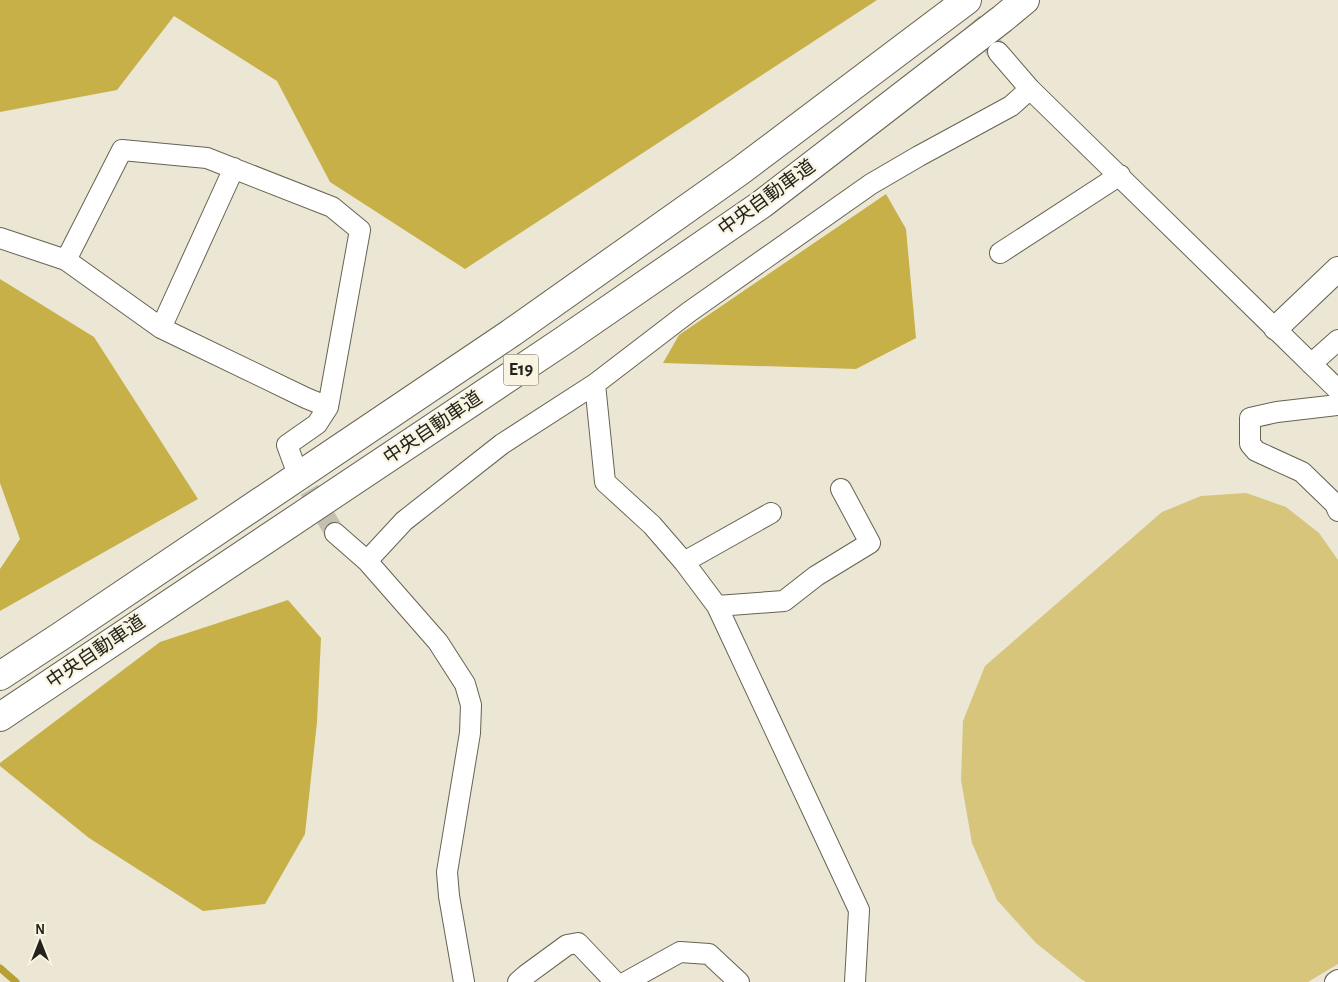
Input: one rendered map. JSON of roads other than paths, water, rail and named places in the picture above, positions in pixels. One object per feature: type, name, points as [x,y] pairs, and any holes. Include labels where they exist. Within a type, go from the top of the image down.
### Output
[{"type":"highway","name":"中央自動車道","points":[[0,676],[511,333],[740,172],[967,0]]},
{"type":"highway","name":"中央自動車道","points":[[0,717],[563,341],[762,204],[1025,0]]},
{"type":"street","points":[[998,52],[1030,89],[1338,390]]},
{"type":"street","points":[[367,561],[404,521],[502,444],[595,384],[689,312],[871,184],[1011,106],[1030,89]]},
{"type":"street","points":[[66,260],[122,150],[207,158],[332,207],[360,230],[328,407],[317,424],[287,445],[294,464]]},
{"type":"street","points":[[161,328],[234,168]]},
{"type":"street","points":[[1000,253],[1120,175]]},
{"type":"street","points":[[0,238],[66,260],[161,328],[328,407]]},
{"type":"street","points":[[1276,328],[1338,269]]},
{"type":"street","points":[[1311,364],[1338,340]]},
{"type":"street","points":[[595,384],[605,482],[652,526],[684,562],[717,606],[859,910],[855,982]]},
{"type":"street","points":[[1338,405],[1277,412],[1250,418],[1250,444],[1256,452],[1302,472],[1335,504],[1338,511]]},
{"type":"street","points":[[717,606],[784,601],[816,576],[870,543],[841,489]]},
{"type":"street","points":[[684,562],[771,514]]},
{"type":"street","points":[[335,533],[367,561],[438,642],[465,684],[471,705],[470,733],[447,872],[449,896],[464,982]]},
{"type":"street","points":[[518,982],[567,945],[578,943],[615,982]]},
{"type":"street","points":[[626,982],[680,952],[709,954],[739,982]]},
{"type":"waterway","points":[[0,968],[16,982]]},
{"type":"tunnel","points":[[952,0],[998,52]]},
{"type":"tunnel","points":[[294,464],[335,533]]}]
